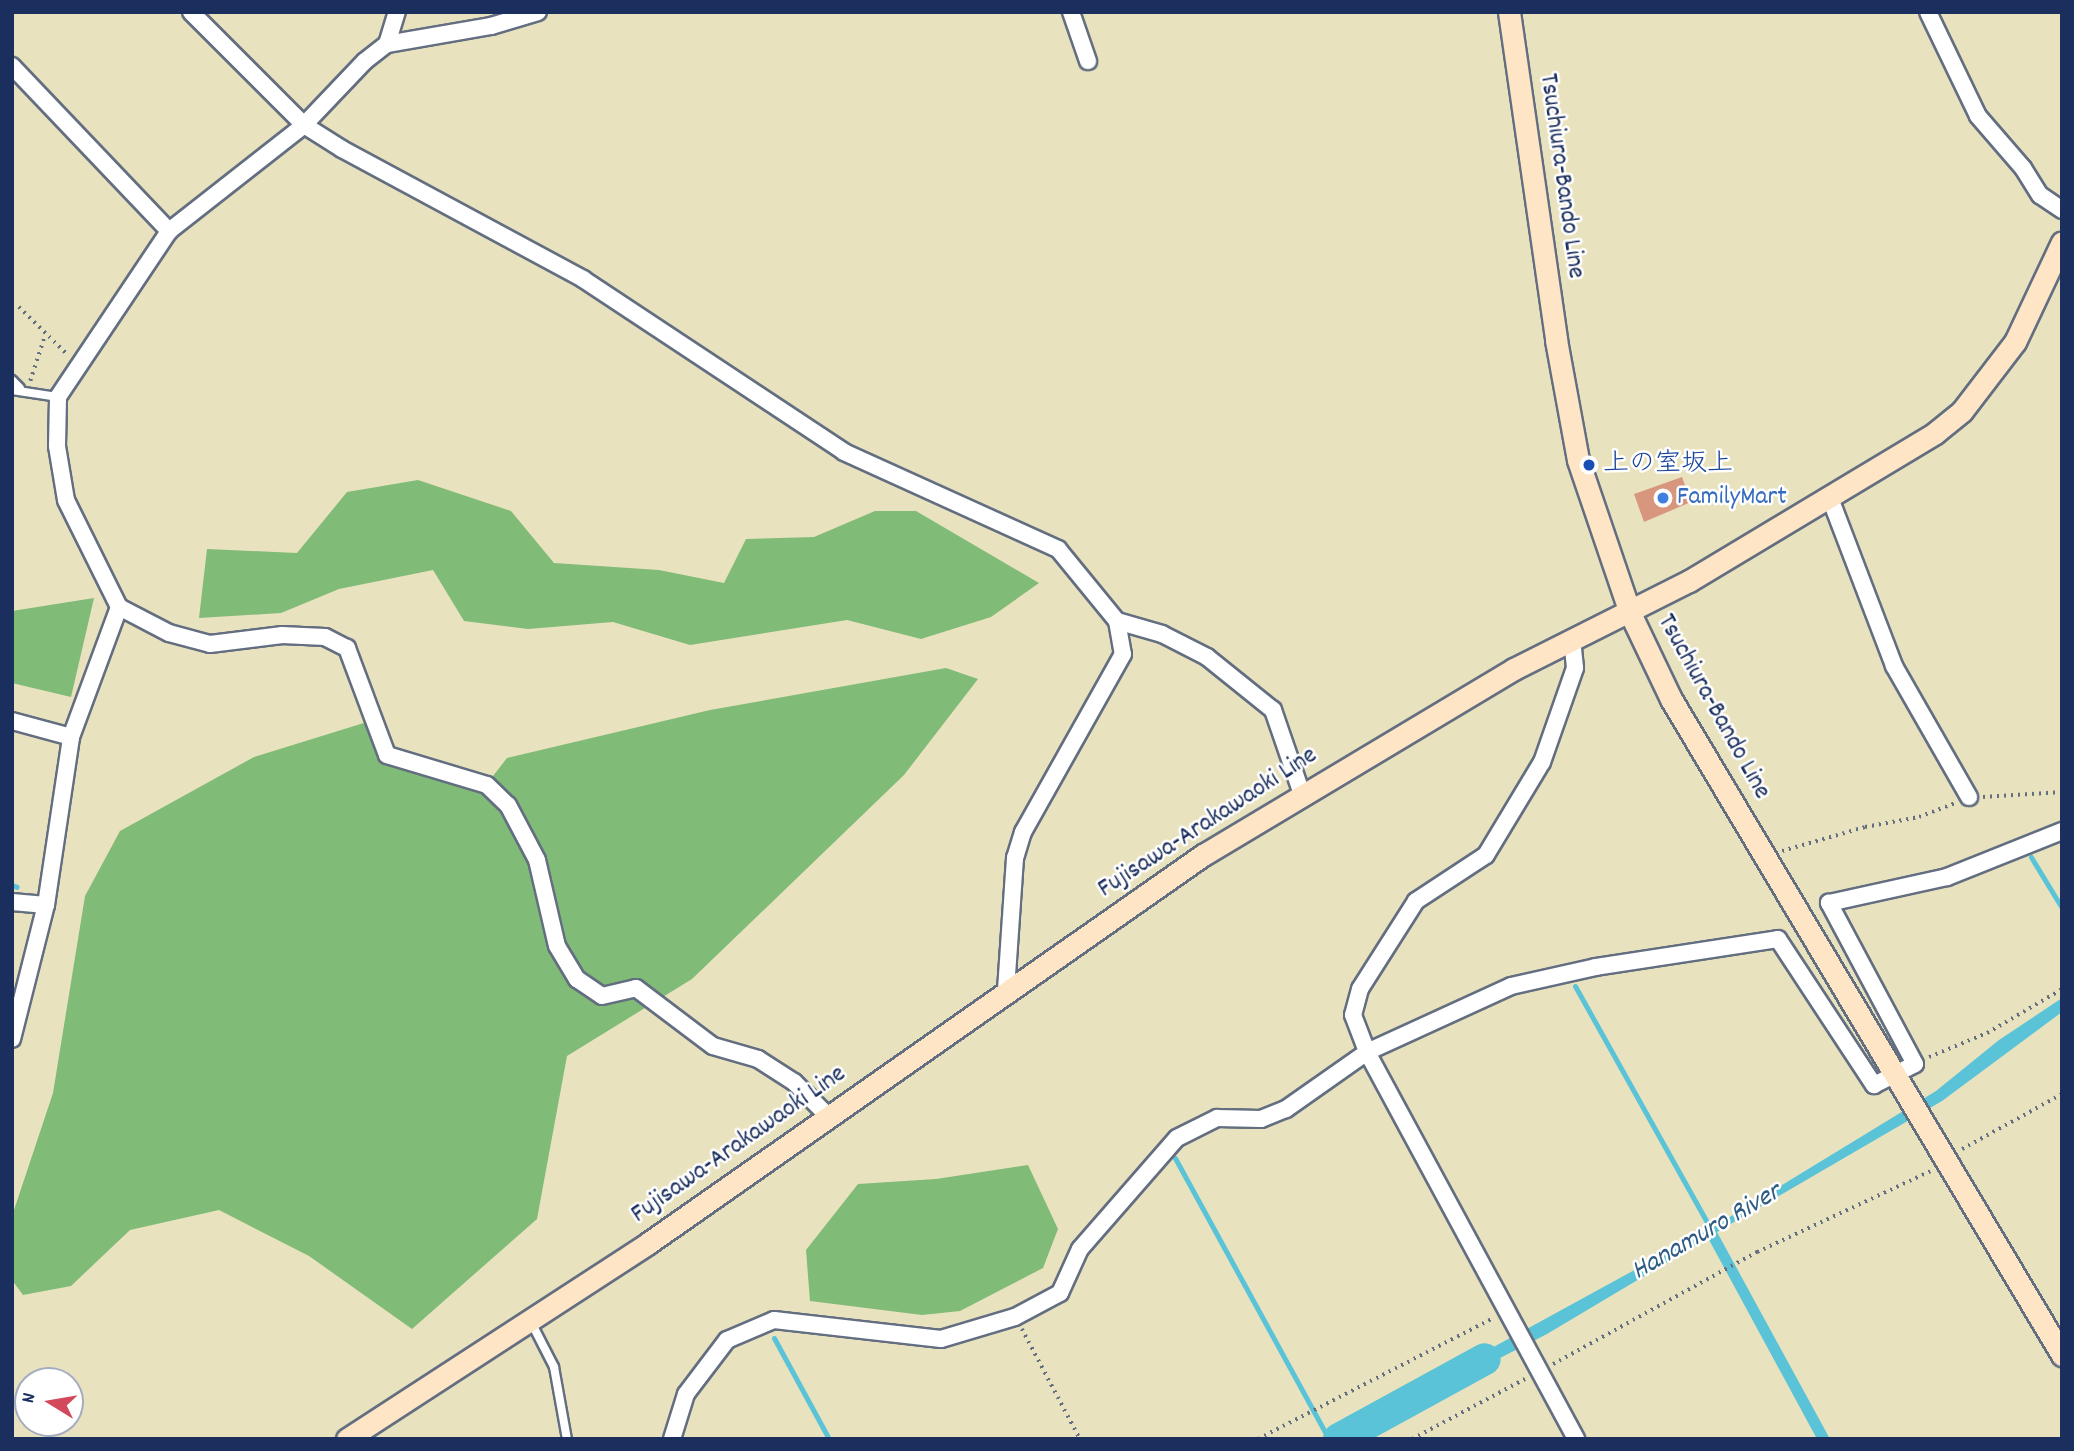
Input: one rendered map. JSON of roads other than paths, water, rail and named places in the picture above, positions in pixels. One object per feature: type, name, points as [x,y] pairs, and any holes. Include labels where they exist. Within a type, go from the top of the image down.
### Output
[{"type":"main road","name":"Tsuchiura-Bando Line","points":[[1509,12],[1556,340],[1578,460],[1630,614],[1671,699],[1765,857],[1904,1074],[1945,1157],[2062,1355]]},
{"type":"main road","name":"Fujisawa-Arakawaoki Line","points":[[347,1439],[530,1320],[829,1117],[1006,990],[1203,855],[1302,794],[1572,639],[1630,614],[1830,498],[1935,433],[1962,411],[2015,342],[2062,242]]},
{"type":"street","points":[[191,12],[304,125],[583,279],[844,452],[1058,549],[1117,621],[1123,654],[1023,832],[1015,858],[1006,990]]},
{"type":"street","points":[[397,12],[387,44],[304,125],[169,231],[58,397],[57,446],[66,500],[119,607],[169,633],[210,644],[282,635],[325,638],[347,648],[387,755],[486,785],[508,805],[537,860],[557,946],[577,979],[602,996],[636,988],[713,1046],[758,1059],[794,1082],[829,1117]]},
{"type":"street","points":[[387,44],[491,26],[538,12]]},
{"type":"street","points":[[1071,12],[1088,61]]},
{"type":"street","points":[[1928,12],[1978,116],[2023,168],[2040,195],[2062,210]]},
{"type":"street","points":[[12,66],[169,231]]},
{"type":"street","points":[[1830,498],[1894,666],[1969,797]]},
{"type":"street","points":[[12,1039],[46,905],[71,737],[119,607]]},
{"type":"street","points":[[1117,621],[1162,634],[1207,657],[1273,710],[1302,794]]},
{"type":"street","points":[[1572,639],[1575,668],[1542,762],[1486,855],[1416,901],[1360,989],[1353,1015],[1367,1052],[1576,1439]]},
{"type":"street","points":[[12,721],[71,737]]},
{"type":"street","points":[[672,1439],[686,1394],[727,1340],[774,1320],[941,1339],[1015,1317],[1060,1293],[1080,1248],[1177,1138],[1217,1118],[1261,1119],[1286,1109],[1367,1052],[1511,986],[1596,967],[1777,939],[1874,1085],[1904,1074],[1829,903],[1947,877],[2062,831]]},
{"type":"street","points":[[12,901],[46,905]]},
{"type":"lane","points":[[12,380],[20,389],[58,397]]},
{"type":"lane","points":[[530,1320],[554,1367],[567,1439]]},
{"type":"water","points":[[2062,998],[2062,1012],[1942,1101],[1717,1232],[1830,1439],[1817,1439],[1708,1238],[1547,1334],[1451,1383],[1446,1373],[1715,1226],[1936,1091],[1999,1040]]},
{"type":"waterway","points":[[2031,857],[2062,908]]},
{"type":"waterway","points":[[12,885],[17,887]]},
{"type":"waterway","points":[[1575,986],[1713,1233]]},
{"type":"waterway","points":[[1175,1158],[1329,1439]]},
{"type":"waterway","points":[[774,1338],[829,1439]]},
{"type":"waterway","name":"Hanamuro River","points":[[1339,1439],[1485,1359]]},
{"type":"place","name":"上の室坂上","points":[[1589,465]]},
{"type":"place","name":"FamilyMart","points":[[1663,498]]}]
